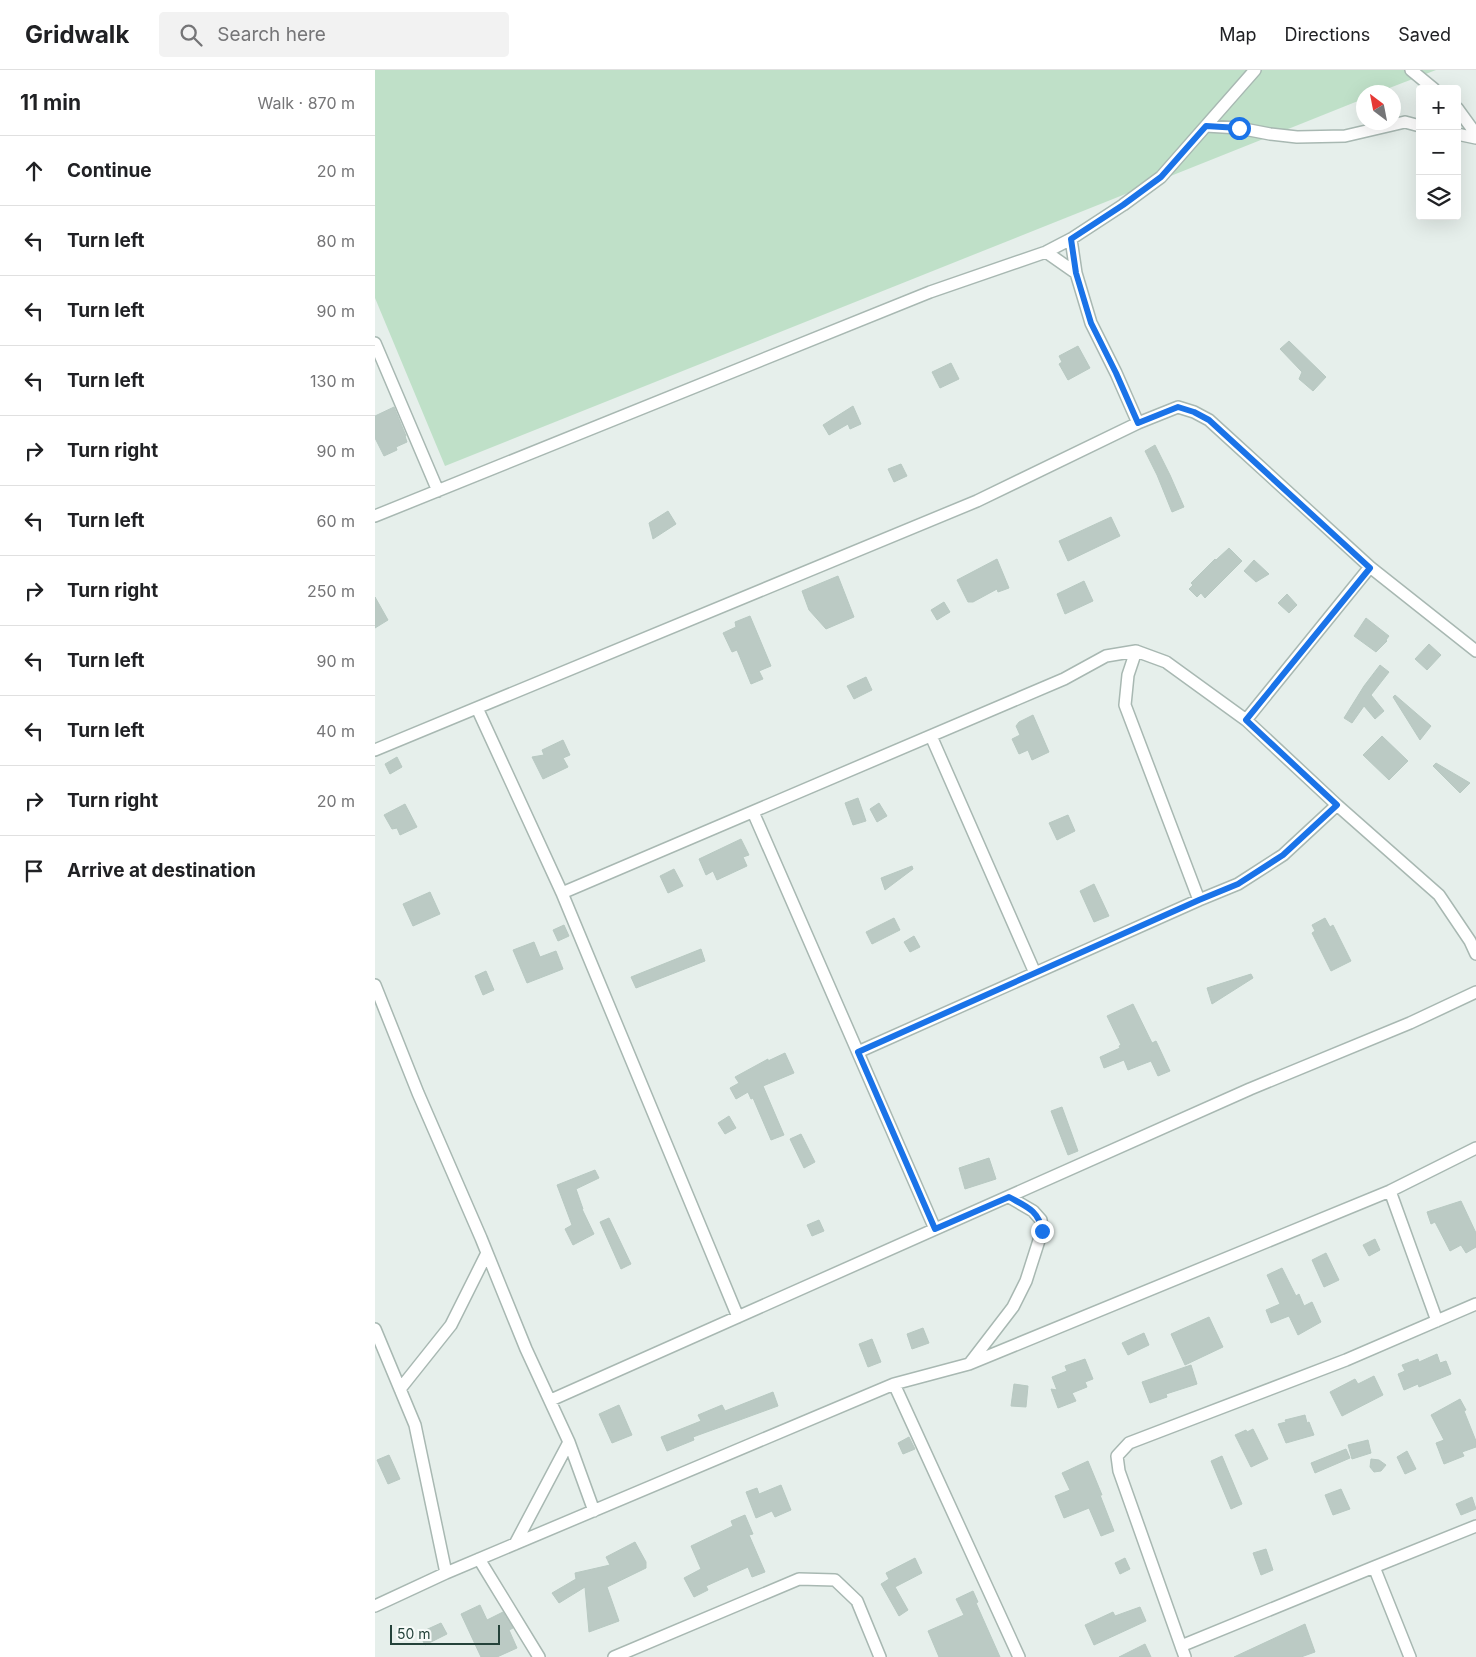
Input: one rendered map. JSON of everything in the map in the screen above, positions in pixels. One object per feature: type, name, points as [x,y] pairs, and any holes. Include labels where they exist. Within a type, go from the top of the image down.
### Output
[{"type":"street","points":[[375,516],[930,292],[1046,252],[1071,239],[1123,205],[1161,177],[1255,70]]},
{"type":"street","points":[[1411,70],[1429,85]]},
{"type":"street","points":[[1461,113],[1476,134]]},
{"type":"street","points":[[1206,126],[1239,128],[1297,137],[1345,136],[1405,122],[1416,125]]},
{"type":"street","points":[[1461,135],[1476,138]]},
{"type":"street","points":[[1071,239],[1076,273],[1091,323],[1138,423]]},
{"type":"street","points":[[1046,252],[1076,273]]},
{"type":"street","points":[[375,343],[438,491]]},
{"type":"street","points":[[375,750],[977,501],[1138,423],[1178,407],[1194,412],[1209,420],[1370,568],[1476,651]]},
{"type":"street","points":[[1246,720],[1370,568]]},
{"type":"street","points":[[562,893],[1064,679],[1106,656],[1136,650],[1166,662],[1246,720],[1337,805],[1439,895],[1470,941],[1476,954]]},
{"type":"street","points":[[1136,650],[1128,675],[1125,705],[1199,900]]},
{"type":"street","points":[[477,708],[562,893],[738,1317]]},
{"type":"street","points":[[931,736],[1035,973]]},
{"type":"street","points":[[858,1052],[1238,884],[1283,855],[1337,805]]},
{"type":"street","points":[[753,812],[935,1229]]},
{"type":"street","points":[[375,985],[526,1349],[569,1442],[594,1511]]},
{"type":"street","points":[[551,1400],[1250,1089],[1411,1023],[1476,992]]},
{"type":"street","points":[[375,1606],[446,1573],[894,1384],[969,1364],[1390,1191],[1476,1148]]},
{"type":"street","points":[[1390,1191],[1437,1321]]},
{"type":"street","points":[[969,1364],[1013,1307],[1026,1282],[1042,1231],[1041,1220],[1033,1211],[1009,1197]]},
{"type":"street","points":[[400,1389],[451,1325],[487,1253]]},
{"type":"street","points":[[1185,1657],[1119,1471],[1117,1456],[1129,1443],[1346,1360],[1476,1304]]},
{"type":"street","points":[[375,1329],[415,1425],[446,1573]]},
{"type":"street","points":[[894,1384],[1019,1657]]},
{"type":"street","points":[[515,1544],[569,1442]]},
{"type":"street","points":[[1181,1646],[1476,1526]]},
{"type":"street","points":[[479,1559],[539,1657]]},
{"type":"street","points":[[1374,1567],[1410,1657]]},
{"type":"street","points":[[614,1657],[641,1652],[799,1579],[835,1580],[857,1601],[880,1657]]},
{"type":"green space","points":[[375,70],[1436,70],[1397,85],[1356,85],[1356,102],[445,466],[375,298]]},
{"type":"building","points":[[1289,341],[1326,377],[1313,391],[1299,379],[1302,372],[1280,349]]},
{"type":"building","points":[[1078,346],[1090,368],[1068,380],[1059,364],[1062,362],[1059,356]]},
{"type":"building","points":[[951,363],[959,379],[940,388],[932,372]]},
{"type":"building","points":[[853,406],[861,424],[850,429],[848,424],[829,435],[823,425]]},
{"type":"building","points":[[394,407],[407,442],[396,447],[397,450],[384,456],[375,438],[375,416]]},
{"type":"building","points":[[1155,445],[1184,507],[1172,512],[1145,451]]},
{"type":"building","points":[[901,464],[907,476],[894,482],[888,469]]},
{"type":"building","points":[[668,511],[676,524],[653,539],[649,523]]},
{"type":"building","points":[[1111,517],[1120,536],[1068,561],[1059,541]]},
{"type":"building","points":[[1229,548],[1242,561],[1205,598],[1201,593],[1197,597],[1189,589],[1193,585],[1191,583]]},
{"type":"building","points":[[997,559],[1009,588],[998,592],[997,589],[973,602],[968,602],[957,580]]},
{"type":"building","points":[[1254,560],[1269,574],[1256,582],[1244,571]]},
{"type":"building","points":[[838,576],[854,617],[826,629],[809,610],[802,591]]},
{"type":"building","points":[[1084,581],[1093,601],[1065,614],[1057,594]]},
{"type":"building","points":[[1287,594],[1297,605],[1289,613],[1278,603]]},
{"type":"building","points":[[375,597],[388,620],[375,628]]},
{"type":"building","points":[[944,602],[950,612],[937,620],[931,610]]},
{"type":"building","points":[[750,616],[771,666],[759,671],[763,679],[751,684],[737,650],[732,652],[723,633],[736,627],[735,622]]},
{"type":"building","points":[[1366,618],[1389,636],[1387,641],[1376,652],[1354,636]]},
{"type":"building","points":[[1429,644],[1441,655],[1427,670],[1415,659]]},
{"type":"building","points":[[1380,665],[1389,672],[1371,695],[1384,711],[1375,719],[1364,706],[1352,723],[1344,718]]},
{"type":"building","points":[[866,677],[872,690],[854,699],[847,686]]},
{"type":"building","points":[[1395,695],[1431,726],[1420,740],[1393,697]]},
{"type":"building","points":[[1033,715],[1049,752],[1032,760],[1028,750],[1019,754],[1012,739],[1020,735],[1016,726],[1019,722]]},
{"type":"building","points":[[1382,736],[1408,761],[1389,780],[1363,755]]},
{"type":"building","points":[[563,740],[570,755],[563,758],[568,767],[543,779],[532,757],[544,755],[542,750]]},
{"type":"building","points":[[397,757],[402,767],[390,774],[385,764]]},
{"type":"building","points":[[1436,763],[1470,783],[1460,793],[1433,766]]},
{"type":"building","points":[[858,798],[866,821],[853,825],[845,803]]},
{"type":"building","points":[[879,803],[887,816],[877,822],[870,809]]},
{"type":"building","points":[[405,804],[417,827],[400,835],[397,828],[392,829],[384,815]]},
{"type":"building","points":[[1068,815],[1075,831],[1057,840],[1049,823]]},
{"type":"building","points":[[741,839],[749,855],[743,857],[747,866],[717,880],[713,871],[706,875],[699,859]]},
{"type":"building","points":[[912,866],[913,869],[885,890],[881,878]]},
{"type":"building","points":[[674,869],[683,886],[668,893],[660,876]]},
{"type":"building","points":[[1094,884],[1109,916],[1094,922],[1080,891]]},
{"type":"building","points":[[430,892],[440,914],[413,926],[403,904]]},
{"type":"building","points":[[894,918],[900,930],[872,944],[866,932]]},
{"type":"building","points":[[1325,918],[1330,927],[1333,925],[1351,961],[1331,971],[1312,933],[1315,931],[1312,925]]},
{"type":"building","points":[[564,925],[569,936],[558,941],[553,930]]},
{"type":"building","points":[[914,936],[920,947],[910,952],[904,942]]},
{"type":"building","points":[[534,942],[540,957],[556,951],[563,969],[527,983],[513,950]]},
{"type":"building","points":[[701,949],[705,961],[636,988],[631,977]]},
{"type":"building","points":[[486,971],[494,990],[483,995],[475,976]]},
{"type":"building","points":[[1251,974],[1253,978],[1212,1004],[1207,988]]},
{"type":"building","points":[[1133,1004],[1152,1043],[1156,1041],[1170,1071],[1158,1076],[1151,1061],[1128,1070],[1124,1060],[1104,1068],[1100,1057],[1120,1048],[1119,1046],[1121,1045],[1107,1016]]},
{"type":"building","points":[[785,1053],[794,1073],[763,1086],[784,1135],[771,1140],[753,1098],[751,1099],[748,1092],[736,1099],[730,1088],[739,1083],[735,1077],[768,1059],[768,1061]]},
{"type":"building","points":[[1062,1107],[1078,1151],[1068,1155],[1051,1111]]},
{"type":"building","points":[[729,1116],[736,1128],[725,1134],[718,1123]]},
{"type":"building","points":[[801,1134],[815,1162],[804,1168],[790,1139]]},
{"type":"building","points":[[989,1158],[996,1179],[965,1189],[959,1168]]},
{"type":"building","points":[[595,1170],[599,1178],[576,1189],[582,1209],[594,1234],[573,1245],[565,1229],[572,1225],[557,1185]]},
{"type":"building","points":[[1461,1201],[1476,1233],[1476,1247],[1466,1253],[1461,1245],[1450,1251],[1435,1222],[1431,1224],[1427,1212]]},
{"type":"building","points":[[609,1218],[631,1264],[621,1269],[600,1222]]},
{"type":"building","points":[[819,1220],[824,1231],[812,1236],[807,1225]]},
{"type":"building","points":[[1375,1239],[1380,1250],[1369,1256],[1363,1245]]},
{"type":"building","points":[[1326,1253],[1339,1280],[1324,1287],[1312,1260]]},
{"type":"building","points":[[1282,1268],[1296,1296],[1299,1294],[1304,1306],[1312,1302],[1321,1322],[1298,1335],[1289,1316],[1271,1323],[1266,1310],[1280,1304],[1267,1275]]},
{"type":"building","points":[[1209,1317],[1223,1347],[1185,1365],[1171,1334]]},
{"type":"building","points":[[923,1328],[929,1343],[912,1349],[907,1334]]},
{"type":"building","points":[[1144,1333],[1149,1345],[1128,1355],[1122,1343]]},
{"type":"building","points":[[872,1339],[881,1362],[868,1367],[859,1344]]},
{"type":"building","points":[[1437,1354],[1440,1363],[1446,1361],[1451,1374],[1419,1387],[1418,1384],[1404,1390],[1398,1374],[1405,1371],[1402,1365],[1418,1359],[1419,1362]]},
{"type":"building","points":[[1085,1359],[1093,1379],[1085,1382],[1087,1387],[1072,1393],[1076,1401],[1058,1408],[1051,1389],[1057,1390],[1052,1377],[1067,1371],[1065,1366]]},
{"type":"building","points":[[1191,1365],[1197,1384],[1166,1394],[1167,1397],[1150,1403],[1142,1382]]},
{"type":"building","points":[[1374,1376],[1383,1395],[1342,1416],[1330,1392],[1355,1379],[1358,1384]]},
{"type":"building","points":[[1014,1384],[1028,1386],[1026,1407],[1011,1406]]},
{"type":"building","points":[[773,1392],[778,1406],[693,1437],[694,1440],[667,1451],[661,1437],[701,1421],[698,1415],[722,1405],[725,1411]]},
{"type":"building","points":[[1460,1399],[1466,1410],[1464,1411],[1476,1441],[1476,1447],[1462,1452],[1464,1456],[1444,1464],[1436,1443],[1444,1440],[1431,1415]]},
{"type":"building","points":[[619,1405],[632,1435],[612,1443],[599,1414]]},
{"type":"building","points":[[1305,1415],[1314,1435],[1286,1443],[1278,1424],[1286,1422],[1285,1420]]},
{"type":"building","points":[[1253,1429],[1268,1459],[1251,1467],[1235,1435]]},
{"type":"building","points":[[909,1437],[915,1449],[903,1454],[898,1443]]},
{"type":"building","points":[[1368,1440],[1371,1453],[1352,1459],[1348,1445]]},
{"type":"building","points":[[1346,1449],[1350,1458],[1315,1473],[1311,1463]]},
{"type":"building","points":[[1407,1451],[1416,1469],[1405,1474],[1397,1457]]},
{"type":"building","points":[[389,1455],[400,1479],[388,1484],[377,1460]]},
{"type":"building","points":[[1222,1456],[1242,1504],[1231,1509],[1211,1461]]},
{"type":"building","points":[[1371,1459],[1379,1460],[1386,1465],[1381,1471],[1374,1472],[1370,1467]]},
{"type":"building","points":[[1088,1461],[1114,1531],[1101,1536],[1089,1508],[1064,1518],[1055,1496],[1070,1490],[1062,1473]]},
{"type":"building","points":[[781,1485],[791,1510],[775,1517],[772,1511],[756,1518],[746,1492],[757,1488],[759,1494]]},
{"type":"building","points":[[1341,1489],[1350,1509],[1333,1515],[1325,1495]]},
{"type":"building","points":[[1472,1497],[1476,1509],[1461,1515],[1456,1504]]},
{"type":"building","points":[[745,1515],[753,1534],[749,1535],[765,1572],[752,1577],[748,1567],[706,1586],[708,1590],[694,1597],[684,1578],[701,1569],[691,1546],[733,1526],[731,1521]]},
{"type":"building","points":[[635,1542],[646,1562],[646,1568],[607,1587],[619,1621],[589,1632],[585,1587],[559,1603],[552,1593],[576,1579],[575,1573],[610,1565],[606,1557]]},
{"type":"building","points":[[1266,1549],[1273,1570],[1261,1575],[1253,1553]]},
{"type":"building","points":[[915,1558],[922,1573],[895,1587],[908,1610],[899,1616],[881,1584],[889,1579],[886,1573]]},
{"type":"building","points":[[1125,1558],[1130,1569],[1120,1574],[1115,1563]]},
{"type":"building","points":[[973,1591],[978,1602],[976,1603],[1000,1657],[939,1657],[928,1631],[964,1615],[956,1599]]},
{"type":"building","points":[[480,1605],[487,1620],[503,1612],[513,1628],[509,1630],[517,1648],[497,1657],[481,1657],[461,1614]]},
{"type":"building","points":[[1140,1607],[1146,1621],[1094,1645],[1085,1625],[1113,1612],[1115,1616]]},
{"type":"building","points":[[441,1623],[447,1634],[425,1645],[419,1633]]},
{"type":"building","points":[[1305,1624],[1315,1652],[1301,1657],[1234,1657]]},
{"type":"building","points":[[1145,1644],[1151,1657],[1119,1657]]},
{"type":"route","points":[[1042,1231],[1041,1220],[1033,1211],[1009,1197],[935,1229],[858,1052],[1238,884],[1283,855],[1337,805],[1246,720],[1370,568],[1209,420],[1194,412],[1178,407],[1138,423],[1091,323],[1076,273],[1071,239],[1123,205],[1161,177],[1206,126],[1239,128]]}]
